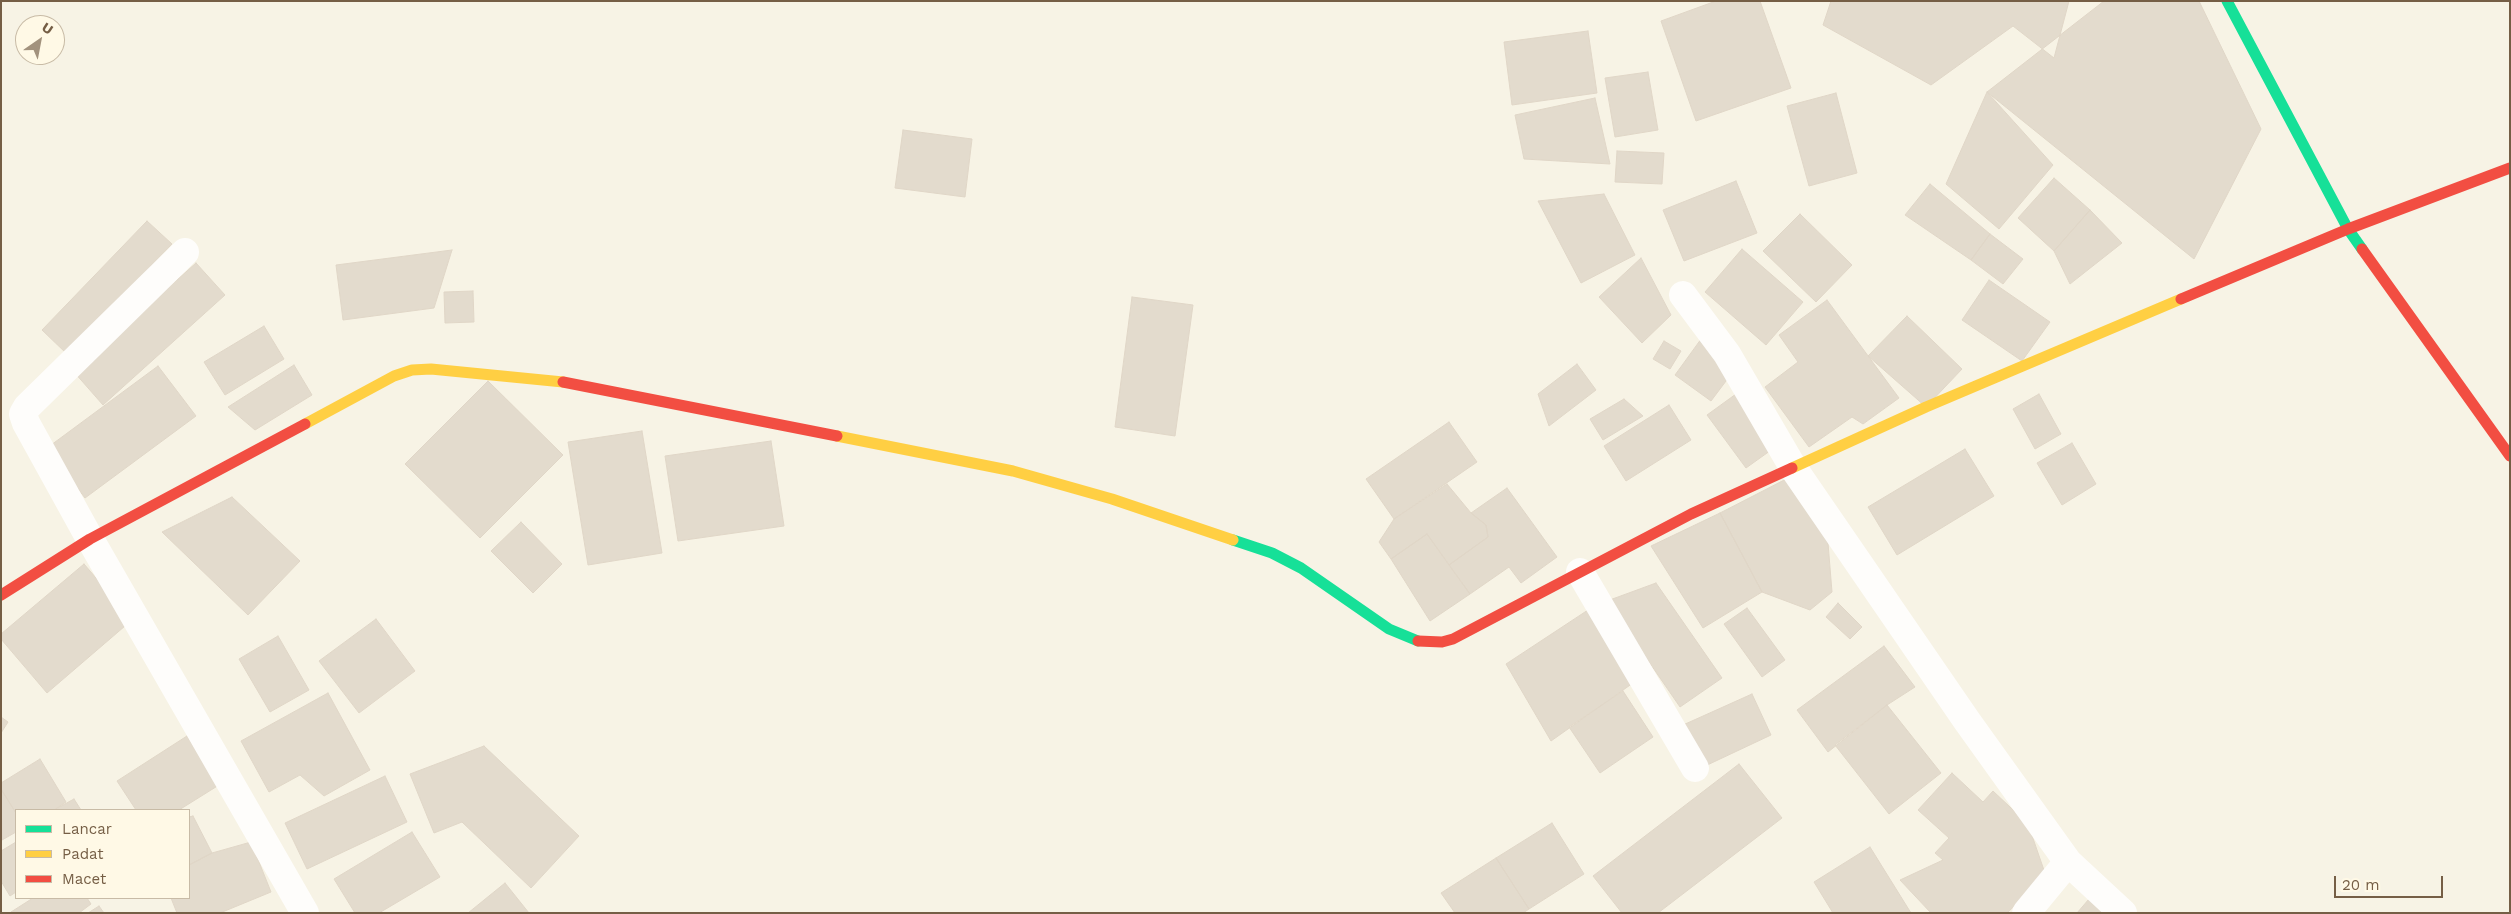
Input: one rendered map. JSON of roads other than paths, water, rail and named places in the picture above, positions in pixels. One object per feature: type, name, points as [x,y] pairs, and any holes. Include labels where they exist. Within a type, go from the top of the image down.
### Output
[{"type":"street","points":[[2227,1],[2348,229],[2510,456]]},
{"type":"street","points":[[1,595],[90,539],[394,376],[412,370],[431,369],[581,384],[1013,471],[1112,499],[1272,553],[1301,568],[1389,629],[1430,644],[1453,639],[1690,514],[1794,469],[1926,407],[2348,229],[2510,168]]},
{"type":"street","points":[[185,252],[24,410],[26,423],[90,539],[305,913]]},
{"type":"street","points":[[1682,295],[1727,354],[1794,469],[1967,721],[2068,862],[2123,913]]},
{"type":"street","points":[[1580,572],[1695,768]]},
{"type":"street","points":[[2026,913],[2068,862]]}]
